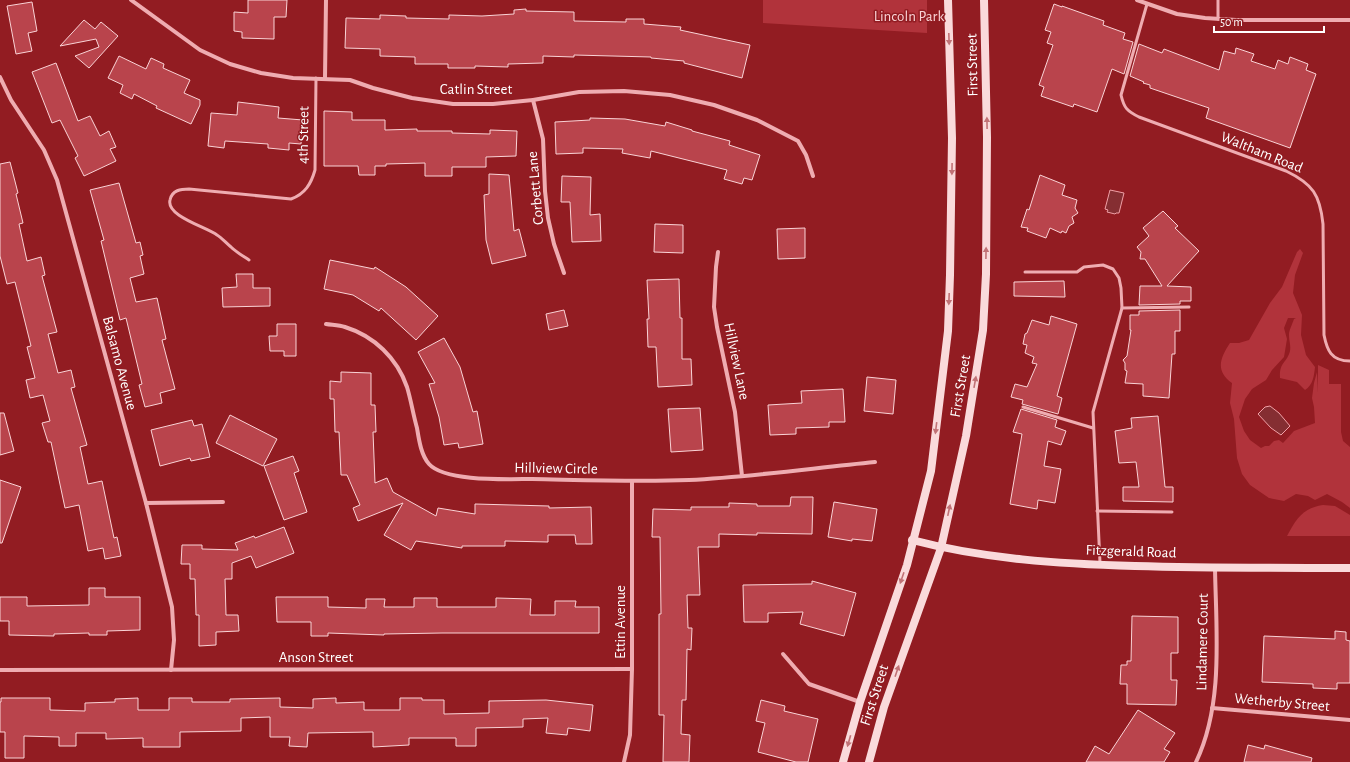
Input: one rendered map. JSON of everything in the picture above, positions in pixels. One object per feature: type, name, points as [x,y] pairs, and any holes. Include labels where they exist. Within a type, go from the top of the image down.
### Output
[{"type":"main road","name":"First Street","points":[[843,762],[860,702],[906,565],[931,471],[948,331],[952,138],[948,0]]},
{"type":"main road","name":"First Street","points":[[869,762],[884,707],[941,548],[966,436],[983,330],[986,274],[987,137],[984,0]]},
{"type":"main road","name":"Fitzgerald Road","points":[[912,540],[941,548],[970,553],[1035,561],[1100,565],[1215,568],[1350,568]]},
{"type":"street","name":"Catlin Street","points":[[132,0],[200,50],[230,64],[261,73],[293,78],[350,80],[373,88],[412,98],[453,104],[493,104],[533,100],[579,92],[624,91],[670,95],[714,105],[757,120],[798,141],[806,155],[813,176]]},
{"type":"street","points":[[326,0],[326,78]]},
{"type":"street","points":[[1137,0],[1177,14],[1218,19],[1350,20]]},
{"type":"street","name":"Balsamo Avenue","points":[[0,77],[11,100],[44,150],[57,180],[146,502],[172,607],[174,640],[171,670]]},
{"type":"street","name":"Corbett Lane","points":[[533,100],[543,138],[545,191],[548,218],[554,244],[564,274]]},
{"type":"street","name":"Hillview Lane","points":[[718,252],[714,307],[736,412],[742,476]]},
{"type":"street","name":"Hillview Circle","points":[[326,324],[345,327],[364,335],[379,346],[392,359],[407,388],[423,454],[429,464],[438,471],[450,475],[484,478],[632,481],[690,480],[875,462]]},
{"type":"street","name":"Ettin Avenue","points":[[624,762],[630,735],[632,669],[632,481]]},
{"type":"street","points":[[146,502],[223,502]]},
{"type":"street","name":"Lindamere Court","points":[[1196,762],[1201,751],[1212,708],[1216,675],[1215,568]]},
{"type":"street","points":[[783,654],[809,684],[860,702]]},
{"type":"street","name":"Anson Street","points":[[0,670],[632,669]]},
{"type":"street","name":"Wetherby Street","points":[[1212,708],[1350,720]]},
{"type":"lane","points":[[1218,0],[1218,19]]},
{"type":"lane","name":"Waltham Road","points":[[1147,4],[1120,95],[1123,105],[1130,112],[1139,117],[1286,171],[1302,179],[1314,191],[1322,213],[1324,334],[1326,348],[1334,357],[1344,361],[1350,361]]},
{"type":"lane","name":"4th Street","points":[[248,260],[216,234],[181,217],[172,209],[169,203],[170,196],[178,190],[189,189],[290,199],[297,197],[305,191],[315,170],[316,78]]},
{"type":"lane","points":[[1025,272],[1077,272],[1084,267],[1103,265],[1113,269],[1120,278],[1122,308],[1093,412],[1100,565]]},
{"type":"lane","points":[[1122,308],[1189,307]]},
{"type":"lane","points":[[1023,407],[1093,428]]},
{"type":"lane","points":[[1097,511],[1172,512]]},
{"type":"green space","name":"Lincoln Park","points":[[763,0],[927,0],[927,33],[763,23]]},
{"type":"green space","points":[[1300,249],[1303,253],[1295,275],[1293,293],[1302,315],[1301,335],[1306,355],[1315,367],[1313,380],[1310,386],[1305,390],[1297,382],[1280,378],[1282,366],[1289,355],[1289,335],[1294,319],[1296,318],[1288,318],[1284,328],[1287,339],[1284,357],[1272,370],[1266,380],[1252,389],[1245,399],[1239,417],[1244,431],[1250,440],[1261,448],[1269,446],[1274,441],[1279,440],[1283,443],[1294,431],[1315,423],[1312,398],[1317,372],[1318,393],[1318,365],[1329,370],[1329,384],[1341,384],[1341,432],[1343,441],[1350,447],[1350,508],[1327,494],[1315,500],[1308,496],[1296,494],[1284,501],[1269,498],[1250,485],[1242,474],[1237,458],[1234,419],[1230,403],[1232,383],[1223,374],[1221,369],[1222,359],[1230,343],[1239,343],[1249,340],[1270,303],[1282,287],[1297,252]]},
{"type":"green space","points":[[1316,506],[1335,506],[1350,515],[1350,536],[1287,536],[1301,515]]},
{"type":"shaded area","points":[[1110,190],[1124,193],[1119,213],[1115,214],[1107,212],[1108,210],[1105,209]]},
{"type":"shaded area","points":[[1270,406],[1279,413],[1290,426],[1281,435],[1271,428],[1258,414],[1265,407]]},
{"type":"building","points":[[248,0],[287,0],[286,17],[274,17],[274,39],[242,38],[242,32],[234,31],[234,12],[248,13]]},
{"type":"building","points":[[32,2],[37,31],[28,33],[32,51],[16,54],[7,6]]},
{"type":"building","points":[[1054,4],[1104,21],[1103,25],[1125,33],[1123,39],[1133,42],[1124,74],[1112,69],[1097,112],[1074,104],[1073,107],[1041,96],[1044,87],[1039,85],[1053,45],[1047,43],[1051,32],[1045,30]]},
{"type":"building","points":[[526,9],[526,11],[574,12],[574,21],[626,22],[626,19],[644,19],[644,24],[681,27],[680,30],[750,45],[742,78],[684,63],[684,61],[651,57],[574,55],[574,57],[543,56],[543,63],[508,64],[508,67],[475,66],[475,68],[448,68],[448,64],[415,64],[415,57],[380,56],[380,49],[345,48],[346,18],[380,19],[380,15],[406,16],[406,18],[449,19],[449,15],[482,16],[514,14],[514,10]]},
{"type":"building","points":[[84,20],[95,29],[101,22],[118,36],[89,68],[75,56],[99,47],[96,39],[60,46]]},
{"type":"building","points":[[1139,44],[1162,53],[1164,49],[1219,70],[1224,51],[1235,54],[1236,48],[1254,54],[1251,61],[1275,69],[1278,60],[1288,64],[1290,57],[1308,64],[1306,70],[1316,74],[1290,148],[1206,118],[1209,108],[1150,88],[1150,85],[1130,76]]},
{"type":"building","points":[[119,56],[146,69],[151,58],[164,64],[163,68],[190,80],[184,93],[200,100],[200,105],[191,124],[156,108],[157,106],[134,94],[132,99],[120,93],[123,85],[108,78]]},
{"type":"building","points":[[56,63],[78,121],[90,116],[100,136],[109,131],[116,147],[110,149],[116,161],[84,176],[75,158],[78,156],[60,120],[52,123],[32,72]]},
{"type":"building","points":[[238,102],[279,107],[278,118],[303,120],[301,144],[289,143],[289,150],[268,148],[268,144],[225,141],[224,148],[208,146],[211,113],[237,115]]},
{"type":"building","points":[[324,111],[352,112],[352,120],[385,120],[385,130],[417,129],[417,131],[452,131],[452,133],[490,134],[490,130],[517,131],[516,156],[486,157],[486,167],[452,167],[452,176],[425,176],[425,163],[386,164],[386,166],[375,166],[375,175],[359,175],[358,166],[324,166]]},
{"type":"building","points":[[590,118],[625,119],[665,126],[666,122],[692,131],[730,141],[729,145],[760,155],[752,180],[744,178],[742,184],[724,179],[727,170],[651,151],[650,158],[622,153],[623,149],[583,148],[583,153],[556,154],[555,122],[590,120]]},
{"type":"building","points":[[10,162],[18,193],[16,194],[23,223],[19,224],[27,261],[41,257],[45,275],[42,276],[57,332],[48,334],[58,373],[71,370],[75,387],[71,388],[87,445],[80,447],[88,484],[102,481],[114,538],[117,537],[121,556],[105,559],[103,548],[88,551],[79,505],[65,508],[51,442],[48,442],[42,423],[50,421],[43,395],[30,398],[26,380],[35,378],[27,347],[31,346],[15,282],[7,284],[0,256],[0,164]]},
{"type":"building","points":[[489,174],[509,175],[514,231],[519,229],[526,256],[492,264],[486,240],[484,195],[489,194]]},
{"type":"building","points":[[1040,175],[1065,185],[1062,195],[1077,200],[1075,208],[1078,213],[1072,217],[1074,223],[1069,226],[1066,233],[1062,231],[1061,233],[1050,228],[1046,238],[1027,231],[1028,228],[1021,227],[1027,209],[1029,210]]},
{"type":"building","points":[[562,176],[591,177],[590,215],[600,214],[601,241],[572,242],[570,202],[561,202]]},
{"type":"building","points":[[119,183],[136,243],[140,242],[143,255],[140,256],[144,274],[130,278],[136,302],[157,298],[166,339],[162,340],[175,389],[160,393],[162,403],[145,407],[139,385],[142,384],[126,318],[120,320],[101,241],[104,240],[90,190]]},
{"type":"building","points":[[1163,211],[1178,226],[1175,228],[1199,251],[1167,286],[1191,287],[1191,301],[1180,301],[1180,304],[1139,305],[1140,286],[1162,286],[1145,259],[1140,259],[1141,252],[1137,247],[1149,236],[1143,228]]},
{"type":"building","points":[[655,224],[683,225],[683,253],[654,252]]},
{"type":"building","points":[[805,228],[805,258],[778,259],[777,229]]},
{"type":"building","points":[[330,260],[374,269],[375,267],[406,287],[438,316],[416,340],[381,308],[379,311],[353,295],[324,289]]},
{"type":"building","points":[[236,274],[253,274],[253,288],[270,288],[270,306],[223,307],[222,288],[237,287]]},
{"type":"building","points":[[679,279],[680,318],[682,318],[682,359],[691,359],[692,385],[658,387],[656,347],[648,347],[647,319],[649,319],[647,280]]},
{"type":"building","points":[[1064,281],[1065,297],[1014,296],[1014,282]]},
{"type":"building","points":[[564,310],[568,326],[549,330],[546,314]]},
{"type":"building","points":[[1180,310],[1180,331],[1175,331],[1175,354],[1172,354],[1169,398],[1143,396],[1143,384],[1125,383],[1127,371],[1125,370],[1125,363],[1123,360],[1127,356],[1131,330],[1130,315],[1139,315],[1139,311]]},
{"type":"building","points":[[1051,316],[1077,324],[1057,396],[1062,398],[1058,414],[1022,404],[1023,400],[1011,397],[1015,384],[1027,387],[1037,364],[1032,363],[1034,357],[1025,353],[1027,345],[1023,344],[1025,334],[1027,333],[1032,320],[1049,325]]},
{"type":"building","points":[[277,324],[296,324],[296,356],[284,356],[284,351],[270,351],[269,336],[277,336]]},
{"type":"building","points":[[444,338],[460,367],[473,412],[477,411],[483,444],[459,448],[458,443],[444,445],[439,417],[429,384],[435,383],[418,352]]},
{"type":"building","points":[[341,372],[371,373],[371,405],[375,405],[376,432],[373,432],[375,483],[387,478],[393,492],[436,516],[438,508],[475,514],[475,504],[549,506],[549,508],[591,507],[592,544],[576,544],[575,535],[548,535],[548,542],[505,541],[505,546],[462,546],[462,548],[416,541],[411,550],[384,535],[403,503],[358,521],[353,508],[360,505],[347,475],[341,475],[339,432],[335,432],[334,399],[330,399],[330,381],[341,382]]},
{"type":"building","points":[[867,377],[896,380],[893,414],[864,411]]},
{"type":"building","points":[[843,389],[845,422],[829,422],[829,427],[796,428],[796,434],[770,435],[768,405],[802,403],[801,391]]},
{"type":"building","points":[[700,408],[703,450],[671,452],[668,409]]},
{"type":"building","points":[[1021,409],[1057,420],[1055,427],[1066,431],[1061,445],[1048,441],[1044,466],[1061,469],[1055,503],[1038,500],[1037,509],[1010,504],[1022,434],[1013,432]]},
{"type":"building","points":[[0,413],[4,413],[14,451],[0,455]]},
{"type":"building","points":[[230,415],[277,439],[263,466],[216,443]]},
{"type":"building","points":[[1158,416],[1165,487],[1173,487],[1173,502],[1123,501],[1123,487],[1139,487],[1136,462],[1119,463],[1115,431],[1132,428],[1131,418]]},
{"type":"building","points":[[192,420],[194,426],[202,424],[210,457],[191,461],[190,458],[160,466],[151,430]]},
{"type":"building","points":[[293,456],[299,471],[294,473],[307,512],[284,520],[264,466]]},
{"type":"building","points":[[0,480],[21,487],[2,543],[0,543]]},
{"type":"building","points":[[791,497],[813,497],[812,534],[719,534],[719,547],[698,547],[700,595],[687,595],[688,628],[692,628],[691,650],[687,649],[686,700],[682,700],[681,734],[690,735],[689,762],[663,762],[664,715],[659,715],[659,614],[661,614],[660,537],[652,537],[653,509],[691,510],[691,507],[729,507],[729,503],[757,504],[757,506],[790,506]]},
{"type":"building","points":[[834,502],[877,509],[872,541],[852,539],[852,541],[828,537]]},
{"type":"building","points":[[284,527],[294,553],[256,568],[251,556],[232,563],[232,579],[225,579],[226,615],[238,615],[239,631],[216,632],[216,645],[199,646],[199,615],[196,615],[195,579],[190,579],[190,564],[181,564],[182,545],[202,545],[202,549],[238,550],[235,543],[254,536],[255,538]]},
{"type":"building","points":[[812,581],[856,593],[844,636],[800,624],[803,612],[768,613],[768,622],[744,622],[743,585],[812,584]]},
{"type":"building","points":[[89,588],[105,588],[105,597],[140,597],[140,630],[107,631],[107,635],[89,635],[89,633],[54,634],[54,636],[9,635],[9,621],[0,621],[0,597],[27,597],[27,606],[89,605]]},
{"type":"building","points":[[276,597],[328,597],[328,607],[366,608],[366,599],[385,599],[384,607],[414,607],[414,598],[437,598],[437,607],[496,607],[496,598],[531,599],[530,615],[555,615],[555,601],[576,601],[575,607],[599,607],[599,633],[442,633],[384,635],[328,633],[328,636],[311,636],[311,622],[277,622]]},
{"type":"building","points":[[1132,616],[1178,617],[1178,653],[1171,653],[1171,680],[1177,680],[1176,705],[1127,704],[1127,684],[1120,684],[1121,665],[1127,665],[1127,661],[1131,661]]},
{"type":"building","points":[[1335,631],[1346,632],[1346,640],[1350,641],[1350,683],[1337,683],[1337,689],[1313,688],[1313,684],[1262,682],[1264,636],[1335,639]]},
{"type":"building","points":[[1,698],[50,698],[50,710],[85,711],[85,703],[115,702],[115,699],[138,698],[138,710],[169,710],[169,698],[192,698],[192,702],[230,702],[230,699],[280,698],[280,707],[313,708],[313,699],[336,698],[336,703],[364,702],[364,710],[400,710],[400,698],[422,698],[422,700],[444,700],[444,714],[489,713],[489,701],[546,700],[593,705],[590,731],[568,728],[567,735],[546,733],[548,718],[523,719],[523,727],[476,728],[476,746],[456,746],[456,738],[409,738],[409,745],[373,747],[373,732],[308,733],[307,747],[289,746],[290,737],[270,737],[270,717],[241,718],[241,731],[180,732],[180,747],[143,747],[143,738],[106,739],[106,733],[76,733],[76,746],[59,746],[59,737],[24,736],[24,758],[5,758],[5,732],[0,732]]},
{"type":"building","points":[[761,700],[785,706],[784,711],[818,719],[808,762],[796,762],[758,752],[765,723],[756,721]]},
{"type":"building","points":[[1138,710],[1175,733],[1164,749],[1170,752],[1164,762],[1086,762],[1095,746],[1109,754]]},
{"type":"building","points":[[1248,745],[1264,749],[1265,745],[1312,758],[1311,762],[1244,762]]}]
